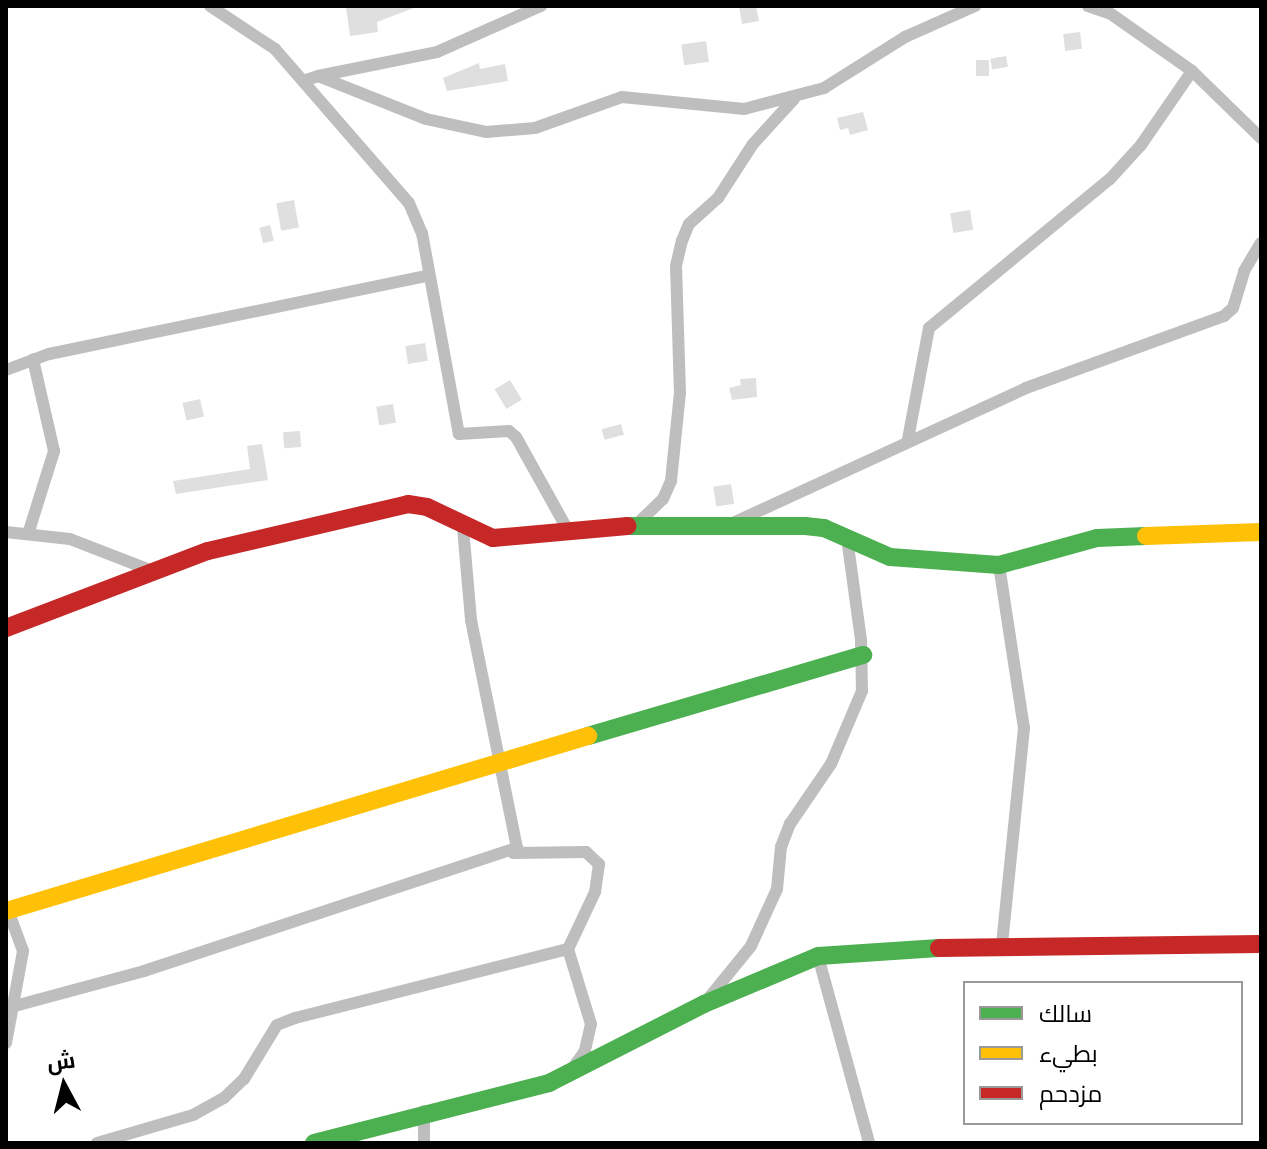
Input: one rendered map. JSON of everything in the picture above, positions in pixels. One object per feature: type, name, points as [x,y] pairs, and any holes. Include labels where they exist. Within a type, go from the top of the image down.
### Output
[{"type":"street","points":[[210,6],[258,35],[303,81],[409,203],[429,275],[459,434],[509,431],[516,437],[570,534]]},
{"type":"street","points":[[303,81],[437,52],[541,6]]},
{"type":"street","points":[[318,76],[426,119],[486,132],[535,128],[622,97],[730,110],[824,88],[905,37],[975,6]]},
{"type":"street","points":[[1088,6],[1111,14],[1192,71],[1261,138]]},
{"type":"street","points":[[908,439],[929,328],[1110,179],[1141,145],[1192,71]]},
{"type":"street","points":[[636,525],[663,499],[671,481],[680,379],[676,266],[682,241],[689,224],[718,198],[753,144],[796,97]]},
{"type":"street","points":[[728,525],[908,439],[1026,388],[1224,316],[1233,308],[1244,271],[1261,243]]},
{"type":"street","points":[[6,370],[33,359],[429,275]]},
{"type":"street","points":[[29,531],[54,451],[33,359]]},
{"type":"street","points":[[6,628],[51,615],[109,584],[155,572],[208,551],[380,507],[427,507],[463,528],[515,540],[636,525],[824,528],[890,557],[999,565],[1097,538],[1261,532]]},
{"type":"street","points":[[463,528],[471,620],[517,848]]},
{"type":"street","points":[[6,532],[29,531],[70,539],[155,572]]},
{"type":"street","points":[[704,1004],[751,946],[769,908],[790,824],[831,764],[857,704],[863,655],[847,538]]},
{"type":"street","points":[[999,565],[1024,728],[1002,946]]},
{"type":"street","points":[[6,1043],[23,951],[7,910],[237,838],[500,765],[676,706],[863,655]]},
{"type":"street","points":[[517,848],[513,853],[522,856],[586,852],[599,864],[595,892],[568,949],[591,1024],[585,1051],[568,1075]]},
{"type":"street","points":[[11,1007],[144,971],[517,848]]},
{"type":"street","points":[[314,1143],[424,1111],[517,1093],[568,1075],[704,1004],[818,956],[893,948],[1261,944]]},
{"type":"street","points":[[97,1143],[193,1115],[224,1098],[244,1079],[277,1025],[568,949]]},
{"type":"street","points":[[818,956],[869,1143]]},
{"type":"street","points":[[424,1111],[424,1143]]},
{"type":"building","points":[[419,6],[377,22],[378,32],[350,36],[346,7]]},
{"type":"building","points":[[739,6],[756,6],[759,21],[742,24]]},
{"type":"building","points":[[1080,32],[1082,49],[1065,51],[1063,34]]},
{"type":"building","points":[[706,41],[709,62],[684,65],[681,44]]},
{"type":"building","points":[[1006,56],[1008,67],[992,70],[990,59]]},
{"type":"building","points":[[976,60],[989,60],[989,76],[976,76]]},
{"type":"building","points":[[479,63],[480,69],[505,64],[508,81],[447,91],[443,78]]},
{"type":"building","points":[[863,112],[868,130],[850,135],[848,128],[840,130],[837,118]]},
{"type":"building","points":[[294,200],[299,228],[281,231],[276,203]]},
{"type":"building","points":[[970,210],[973,230],[953,233],[950,213]]},
{"type":"building","points":[[270,225],[274,241],[263,243],[259,228]]},
{"type":"building","points":[[425,343],[428,361],[408,364],[405,346]]},
{"type":"building","points":[[756,378],[757,397],[732,400],[729,388],[741,385],[740,379]]},
{"type":"building","points":[[510,380],[522,400],[506,409],[495,389]]},
{"type":"building","points":[[200,399],[204,417],[187,421],[182,403]]},
{"type":"building","points":[[393,404],[396,423],[379,425],[376,407]]},
{"type":"building","points":[[621,424],[624,435],[605,440],[602,429]]},
{"type":"building","points":[[300,431],[301,447],[284,448],[283,432]]},
{"type":"building","points":[[262,444],[268,480],[176,494],[173,481],[250,469],[247,446]]},
{"type":"building","points":[[731,484],[734,504],[716,507],[713,487]]},
{"type":"traffic: fast","points":[[627,526],[805,526],[824,528],[890,557],[999,565],[1097,538],[1146,536]]},
{"type":"traffic: fast","points":[[588,736],[863,655]]},
{"type":"traffic: fast","points":[[314,1143],[549,1083],[704,1004],[818,956],[939,948]]},
{"type":"traffic: slow","points":[[1146,536],[1261,532]]},
{"type":"traffic: slow","points":[[6,911],[588,736]]},
{"type":"traffic: jam","points":[[6,628],[208,551],[408,504],[427,507],[493,538],[627,526]]},
{"type":"traffic: jam","points":[[939,948],[1261,944]]}]
